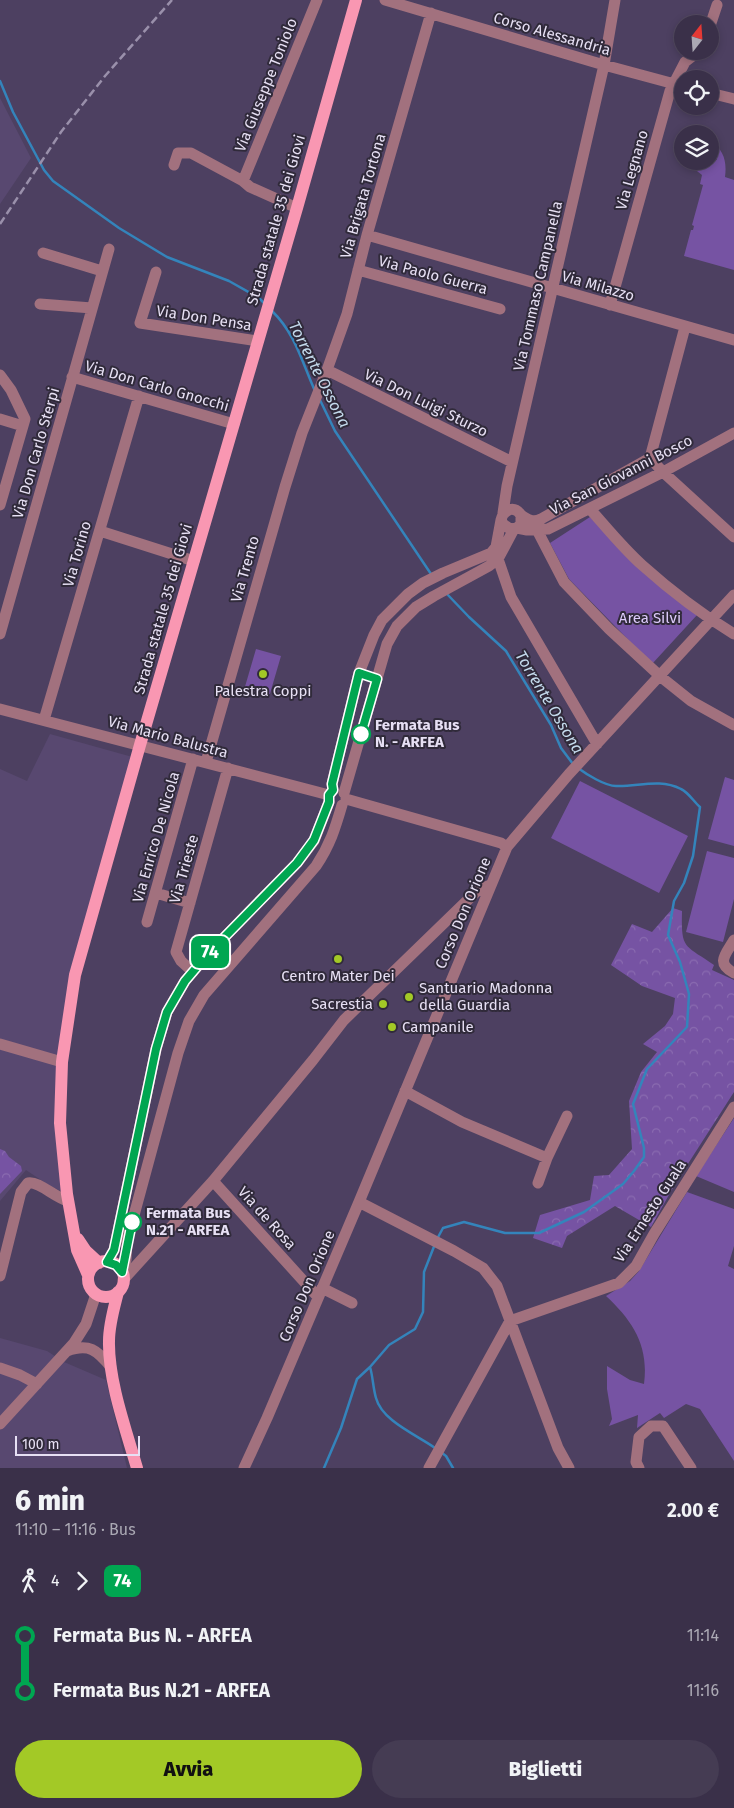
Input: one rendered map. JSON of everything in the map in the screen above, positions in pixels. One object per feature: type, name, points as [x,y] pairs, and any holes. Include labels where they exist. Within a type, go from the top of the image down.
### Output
[{"type":"main road","name":"Strada statale 35 dei Giovi","points":[[88,1275],[79,1256],[68,1201],[60,1123],[62,1062],[75,975],[356,0]]},
{"type":"main road","name":"Strada statale 35 dei Giovi","points":[[75,1235],[86,1251],[103,1262]]},
{"type":"main road","points":[[110,1325],[98,1295],[89,1286],[88,1275],[90,1270],[103,1262],[116,1265],[122,1276],[108,1340],[111,1367],[137,1468]]},
{"type":"main road","points":[[98,1295],[108,1297],[122,1276]]},
{"type":"street","name":"Via Giuseppe Toniolo","points":[[244,181],[317,0]]},
{"type":"street","name":"Corso Alessandria","points":[[385,0],[417,4],[431,13],[674,84]]},
{"type":"street","name":"Via Tommaso Campanella","points":[[359,673],[382,620],[408,594],[423,583],[443,573],[491,553],[496,547],[512,462],[604,65],[615,0]]},
{"type":"street","points":[[714,15],[717,5]]},
{"type":"street","name":"Via Brigata Tortona","points":[[320,387],[347,314],[367,235],[431,13]]},
{"type":"street","points":[[719,95],[734,99]]},
{"type":"street","name":"Via Legnano","points":[[610,305],[674,98]]},
{"type":"street","points":[[174,165],[178,153],[191,153],[244,181],[250,187],[297,208]]},
{"type":"street","name":"Via Milazzo","points":[[367,235],[734,340]]},
{"type":"street","name":"Via Don Carlo Sterpi","points":[[0,634],[109,248]]},
{"type":"street","points":[[43,253],[102,271]]},
{"type":"street","name":"Via Paolo Guerra","points":[[358,270],[500,309]]},
{"type":"street","name":"Via Don Pensa","points":[[156,272],[140,323],[258,341]]},
{"type":"street","points":[[40,304],[92,308]]},
{"type":"street","points":[[685,327],[650,458],[734,537]]},
{"type":"street","name":"Via Don Luigi Sturzo","points":[[327,370],[512,462]]},
{"type":"street","points":[[0,375],[11,390],[25,419],[0,505]]},
{"type":"street","name":"Via Don Carlo Gnocchi","points":[[72,377],[234,424]]},
{"type":"street","name":"Via Trento","points":[[206,762],[270,534],[320,387]]},
{"type":"street","name":"Via Torino","points":[[44,720],[139,396]]},
{"type":"street","points":[[0,419],[23,426]]},
{"type":"street","name":"Via San Giovanni Bosco","points":[[516,528],[527,530],[536,528],[548,529],[663,472],[734,433]]},
{"type":"street","name":"Via San Giovanni Bosco","points":[[522,515],[535,522],[650,458]]},
{"type":"street","points":[[103,1262],[114,1250],[156,1049],[167,1012],[185,981],[208,954],[297,863],[314,840],[337,797],[358,746],[387,644],[397,626],[416,607],[498,559],[522,520],[522,515],[518,511],[513,508],[507,509],[502,517],[506,527],[516,528]]},
{"type":"street","points":[[590,509],[640,564],[676,594],[734,634]]},
{"type":"street","points":[[536,528],[564,582],[609,629],[661,677],[691,701],[734,725]]},
{"type":"street","points":[[100,531],[194,561]]},
{"type":"street","points":[[498,559],[511,597],[597,744]]},
{"type":"street","name":"Corso Don Orione","points":[[244,1468],[359,1202],[507,847],[597,744],[661,677],[734,595]]},
{"type":"street","points":[[122,1276],[127,1241],[178,1053],[189,1020],[204,995],[316,866],[328,848],[337,797],[332,784],[359,673],[377,679]]},
{"type":"street","name":"Via Mario Balustra","points":[[0,709],[337,797],[501,843],[507,847]]},
{"type":"street","points":[[343,742],[358,746]]},
{"type":"street","name":"Via Enrico De Nicola","points":[[147,922],[193,759]]},
{"type":"street","name":"Via Trieste","points":[[193,972],[181,961],[176,952],[228,768]]},
{"type":"street","points":[[122,1276],[143,1258],[213,1181],[348,1016],[477,891],[490,885]]},
{"type":"street","points":[[156,893],[190,903]]},
{"type":"street","points":[[734,940],[724,957],[723,963],[726,969],[734,973]]},
{"type":"street","points":[[0,1044],[62,1062]]},
{"type":"street","points":[[405,1091],[462,1122],[547,1158]]},
{"type":"street","name":"Via Ernesto Guala","points":[[510,1321],[619,1283],[636,1266],[734,1106]]},
{"type":"street","points":[[538,1183],[547,1158],[567,1116]]},
{"type":"street","name":"Via de Rosa","points":[[213,1181],[320,1293]]},
{"type":"street","points":[[0,1276],[24,1187],[28,1183],[37,1183],[58,1198],[68,1201]]},
{"type":"street","points":[[359,1202],[458,1253],[483,1268],[492,1278],[497,1286],[558,1448],[569,1468]]},
{"type":"street","points":[[122,1276],[132,1263],[143,1258]]},
{"type":"street","points":[[320,1293],[352,1303]]},
{"type":"street","points":[[0,1424],[67,1351],[86,1324],[98,1295]]},
{"type":"street","points":[[429,1467],[510,1321]]},
{"type":"street","points":[[67,1351],[78,1347],[94,1350],[111,1367]]},
{"type":"street","points":[[0,1368],[20,1375],[37,1384]]},
{"type":"street","points":[[639,1468],[636,1462],[639,1437],[651,1426],[663,1426],[691,1468]]},
{"type":"shaded area","points":[[0,98],[31,158],[0,204]]},
{"type":"shaded area","points":[[50,734],[136,758],[82,949],[62,1062],[67,1194],[50,1186],[26,1170],[0,1201],[0,769],[27,781]]},
{"type":"shaded area","points":[[0,1338],[47,1351],[64,1362],[106,1380],[127,1468],[0,1468]]},
{"type":"green space","points":[[719,148],[724,156],[725,177],[734,180],[734,270],[684,256],[691,230],[693,230],[694,226],[692,225],[703,185],[700,184],[702,175],[696,170],[719,170]]},
{"type":"green space","name":"Area Silvi","points":[[590,517],[638,567],[697,615],[652,664],[569,579],[550,543]]},
{"type":"green space","points":[[256,649],[281,656],[269,697],[244,690]]},
{"type":"green space","points":[[725,777],[734,780],[734,846],[708,839]]},
{"type":"green space","points":[[580,781],[688,836],[659,893],[551,838]]},
{"type":"green space","points":[[707,851],[734,858],[734,899],[723,942],[686,932]]},
{"type":"green space","points":[[673,908],[682,911],[682,933],[686,945],[714,965],[712,970],[734,980],[734,1092],[675,1184],[651,1227],[615,1206],[567,1236],[562,1248],[533,1238],[540,1215],[590,1200],[594,1176],[609,1175],[632,1149],[629,1101],[641,1072],[657,1052],[643,1044],[665,1026],[673,1014],[675,998],[642,986],[611,965],[632,924],[652,932]]},
{"type":"green space","points":[[734,1118],[734,1192],[696,1176]]},
{"type":"green space","points":[[0,1149],[5,1151],[9,1157],[21,1166],[22,1171],[0,1194]]},
{"type":"green space","points":[[687,1192],[734,1209],[734,1246],[728,1266],[734,1269],[734,1461],[700,1409],[686,1404],[664,1418],[660,1413],[637,1428],[638,1415],[609,1426],[612,1419],[607,1389],[607,1366],[630,1380],[644,1384],[645,1370],[644,1358],[637,1335],[624,1315],[606,1296],[630,1281],[639,1271]]},
{"type":"waterway","name":"Torrente Ossona","points":[[0,81],[13,112],[44,170],[53,181],[119,228],[167,257],[229,281],[259,298],[264,303]]},
{"type":"waterway","name":"Torrente Ossona","points":[[272,311],[292,338],[315,391]]},
{"type":"waterway","name":"Torrente Ossona","points":[[320,400],[335,431],[431,574]]},
{"type":"waterway","name":"Torrente Ossona","points":[[447,594],[506,651],[551,725],[561,748],[573,764]]},
{"type":"waterway","name":"Torrente Ossona","points":[[437,1239],[443,1228],[464,1222],[505,1233],[539,1233],[584,1212],[623,1184],[644,1157],[644,1148],[633,1104],[647,1069],[687,1027],[689,994],[680,962],[668,935],[674,901],[684,883],[693,856],[700,807],[686,792],[673,786],[657,783],[624,786],[612,785],[596,779],[578,768]]},
{"type":"waterway","name":"Torrente Ossona","points":[[324,1468],[341,1428],[357,1379],[389,1345],[415,1329],[423,1312],[424,1272],[435,1244]]},
{"type":"waterway","points":[[370,1367],[376,1398],[385,1414],[401,1427],[435,1448]]},
{"type":"waterway","points":[[442,1453],[453,1468]]},
{"type":"railway","points":[[0,224],[61,132],[105,76],[172,0]]},
{"type":"bus line","name":"74","points":[[132,1222],[126,1247],[126,1260],[122,1272],[116,1265],[107,1262],[114,1250],[156,1049],[167,1012],[185,981],[208,954],[297,863],[314,840],[329,802],[330,792],[333,790],[332,784],[359,673],[377,679],[361,734]]},
{"type":"place","name":"Palestra Coppi","points":[[263,674]]},
{"type":"place","name":"Fermata Bus N. - ARFEA","points":[[361,734]]},
{"type":"place","name":"Centro Mater Dei","points":[[338,959]]},
{"type":"place","name":"Santuario Madonna della Guardia","points":[[409,997]]},
{"type":"place","name":"Sacrestia","points":[[383,1004]]},
{"type":"place","name":"Campanile","points":[[392,1027]]},
{"type":"place","name":"Fermata Bus N.21 - ARFEA","points":[[132,1222]]}]
